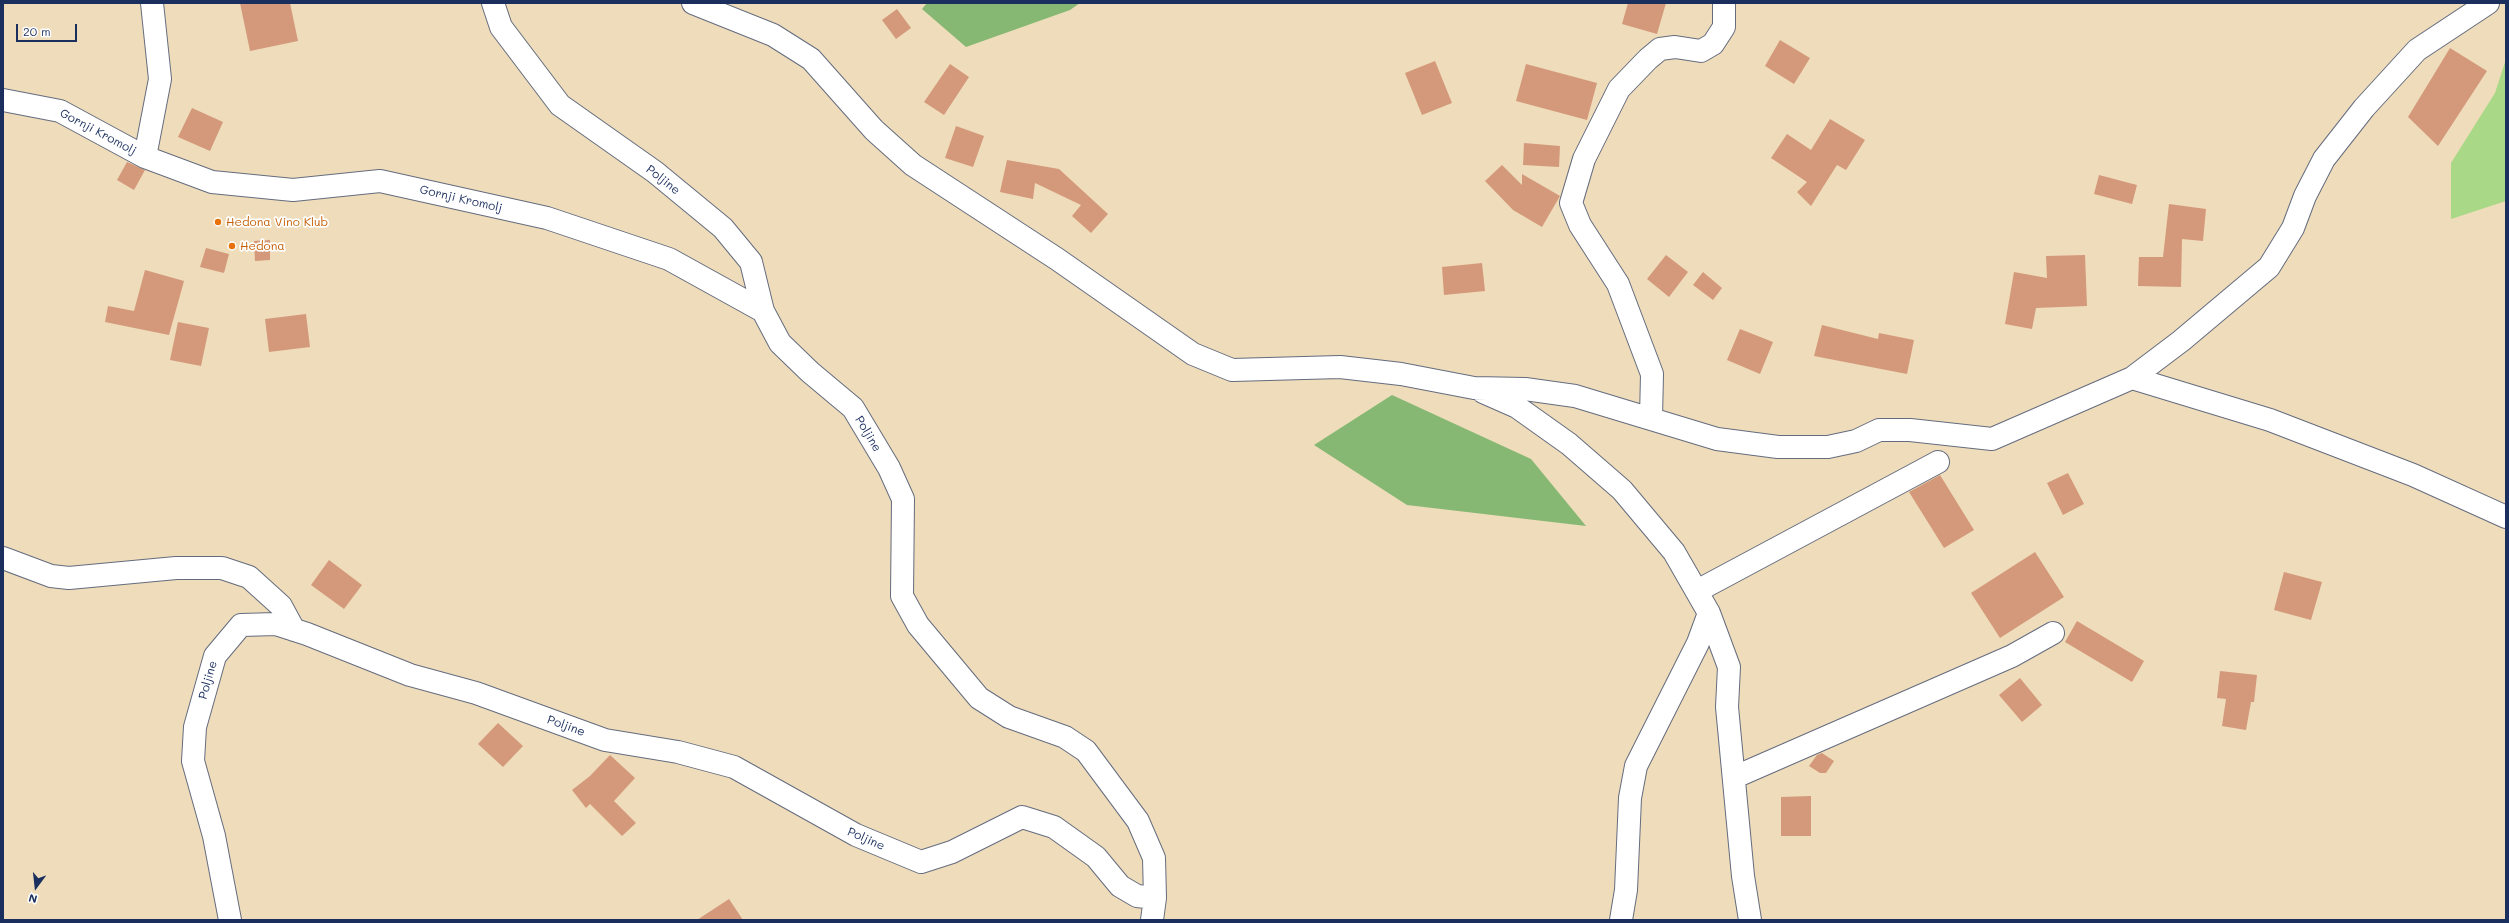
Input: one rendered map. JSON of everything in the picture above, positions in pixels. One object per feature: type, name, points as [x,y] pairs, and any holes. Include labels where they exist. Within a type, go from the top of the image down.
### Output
[{"type":"street","name":"Gornji Kromolj","points":[[145,157],[160,79],[152,3]]},
{"type":"street","name":"Poljine","points":[[493,3],[501,27],[560,105],[655,172],[723,228],[751,262],[763,311],[780,343],[810,372],[853,408],[888,468],[903,499],[902,596],[918,625],[979,698],[1009,717],[1065,737],[1086,751],[1138,820],[1154,858],[1155,898],[1152,920]]},
{"type":"street","points":[[693,3],[773,35],[812,59],[874,130],[913,165],[1056,259],[1193,354],[1232,370],[1340,367],[1401,374],[1474,388],[1525,389],[1574,396],[1651,418],[1716,439],[1778,447],[1828,447],[1856,441],[1879,430],[1910,430],[1992,439],[2132,378],[2182,341],[2269,267],[2293,228],[2305,196],[2324,159],[2364,108],[2417,50],[2488,3]]},
{"type":"street","points":[[1651,418],[1652,374],[1618,284],[1580,226],[1571,203],[1584,159],[1620,89],[1648,59],[1660,49],[1675,47],[1701,51],[1714,44],[1724,27],[1724,3]]},
{"type":"street","name":"Gornji Kromolj","points":[[3,100],[60,111],[145,157],[212,182],[293,190],[380,181],[547,218],[669,259],[763,311]]},
{"type":"street","points":[[2132,378],[2270,420],[2413,475],[2506,517]]},
{"type":"street","points":[[1474,388],[1517,407],[1569,444],[1622,490],[1674,552],[1709,613],[1729,667],[1727,707],[1735,778],[1743,876],[1750,920]]},
{"type":"street","points":[[1697,591],[1938,462]]},
{"type":"street","points":[[3,558],[51,576],[69,578],[176,568],[222,568],[249,577],[281,606],[294,630]]},
{"type":"street","points":[[1621,920],[1626,890],[1630,798],[1636,766],[1698,643],[1709,613]]},
{"type":"street","name":"Poljine","points":[[230,920],[214,836],[193,761],[194,727],[215,656],[241,625],[276,624],[410,676],[476,693],[605,740],[678,752],[734,767],[856,835],[921,862],[952,852],[1022,817],[1054,827],[1096,857],[1120,886],[1137,896],[1155,898]]},
{"type":"street","points":[[1735,778],[2012,656],[2053,633]]},
{"type":"green space","points":[[927,3],[1080,3],[1070,10],[966,47],[922,9]]},
{"type":"green space","points":[[2506,59],[2506,201],[2451,219],[2451,163],[2495,93]]},
{"type":"green space","points":[[1392,395],[1531,459],[1586,526],[1407,505],[1314,445]]},
{"type":"building","points":[[240,3],[290,3],[298,41],[250,51]]},
{"type":"building","points":[[1628,3],[1666,3],[1657,34],[1622,24]]},
{"type":"building","points":[[897,9],[911,28],[896,39],[882,20]]},
{"type":"building","points":[[1780,40],[1810,58],[1794,84],[1765,66]]},
{"type":"building","points":[[2450,48],[2487,71],[2438,146],[2408,117]]},
{"type":"building","points":[[1435,61],[1452,103],[1422,115],[1405,73]]},
{"type":"building","points":[[950,64],[969,77],[944,115],[924,102]]},
{"type":"building","points":[[1526,64],[1597,83],[1587,120],[1516,101]]},
{"type":"building","points":[[192,108],[223,122],[210,151],[178,137]]},
{"type":"building","points":[[1830,119],[1865,140],[1846,170],[1837,165],[1811,206],[1797,192],[1807,182],[1771,158],[1787,134],[1811,150]]},
{"type":"building","points":[[956,126],[984,136],[973,167],[945,158]]},
{"type":"building","points":[[1524,143],[1560,146],[1559,167],[1523,165]]},
{"type":"building","points":[[1007,160],[1059,169],[1108,214],[1091,233],[1072,216],[1081,205],[1035,183],[1033,199],[1000,192]]},
{"type":"building","points":[[127,162],[145,170],[134,190],[117,180]]},
{"type":"building","points":[[1502,165],[1522,185],[1522,174],[1560,196],[1542,227],[1513,210],[1485,181]]},
{"type":"building","points":[[2099,175],[2137,185],[2132,204],[2094,194]]},
{"type":"building","points":[[2169,204],[2206,209],[2203,241],[2182,239],[2181,287],[2138,286],[2139,257],[2163,257]]},
{"type":"building","points":[[270,240],[270,260],[255,261],[254,241]]},
{"type":"building","points":[[206,248],[229,254],[224,273],[200,267]]},
{"type":"building","points":[[1666,255],[1688,272],[1669,297],[1647,279]]},
{"type":"building","points":[[2085,255],[2087,306],[2036,308],[2032,329],[2005,324],[2014,272],[2047,278],[2046,256]]},
{"type":"building","points":[[1482,263],[1485,291],[1444,295],[1442,267]]},
{"type":"building","points":[[145,270],[184,281],[169,335],[105,322],[108,306],[134,311]]},
{"type":"building","points":[[1703,272],[1722,288],[1713,300],[1693,285]]},
{"type":"building","points":[[306,314],[310,347],[269,352],[265,319]]},
{"type":"building","points":[[178,322],[209,328],[201,366],[170,360]]},
{"type":"building","points":[[1822,325],[1878,339],[1879,333],[1914,340],[1907,374],[1814,356]]},
{"type":"building","points":[[1740,329],[1773,342],[1760,374],[1727,360]]},
{"type":"building","points":[[2068,473],[2084,504],[2063,515],[2047,483]]},
{"type":"building","points":[[1940,475],[1974,530],[1944,548],[1909,492]]},
{"type":"building","points":[[2035,552],[2064,597],[2000,638],[1971,593]]},
{"type":"building","points":[[329,560],[362,585],[344,609],[311,585]]},
{"type":"building","points":[[2284,572],[2322,582],[2311,620],[2274,610]]},
{"type":"building","points":[[2077,621],[2144,661],[2132,682],[2065,642]]},
{"type":"building","points":[[2220,671],[2257,675],[2254,702],[2251,702],[2246,730],[2222,726],[2226,699],[2217,698]]},
{"type":"building","points":[[2020,678],[2042,705],[2022,722],[1999,695]]},
{"type":"building","points":[[498,723],[523,746],[503,767],[478,744]]},
{"type":"building","points":[[1822,753],[1834,761],[1826,773],[1820,773],[1809,766],[1817,755]]},
{"type":"building","points":[[610,755],[635,778],[614,801],[636,823],[622,836],[590,804],[586,808],[572,790],[590,776]]},
{"type":"building","points":[[1811,796],[1811,836],[1781,836],[1781,797]]},
{"type":"building","points":[[729,899],[743,920],[697,920]]},
{"type":"place","name":"Hedona Vino Klub","points":[[218,222]]},
{"type":"place","name":"Hedona","points":[[232,246]]}]
